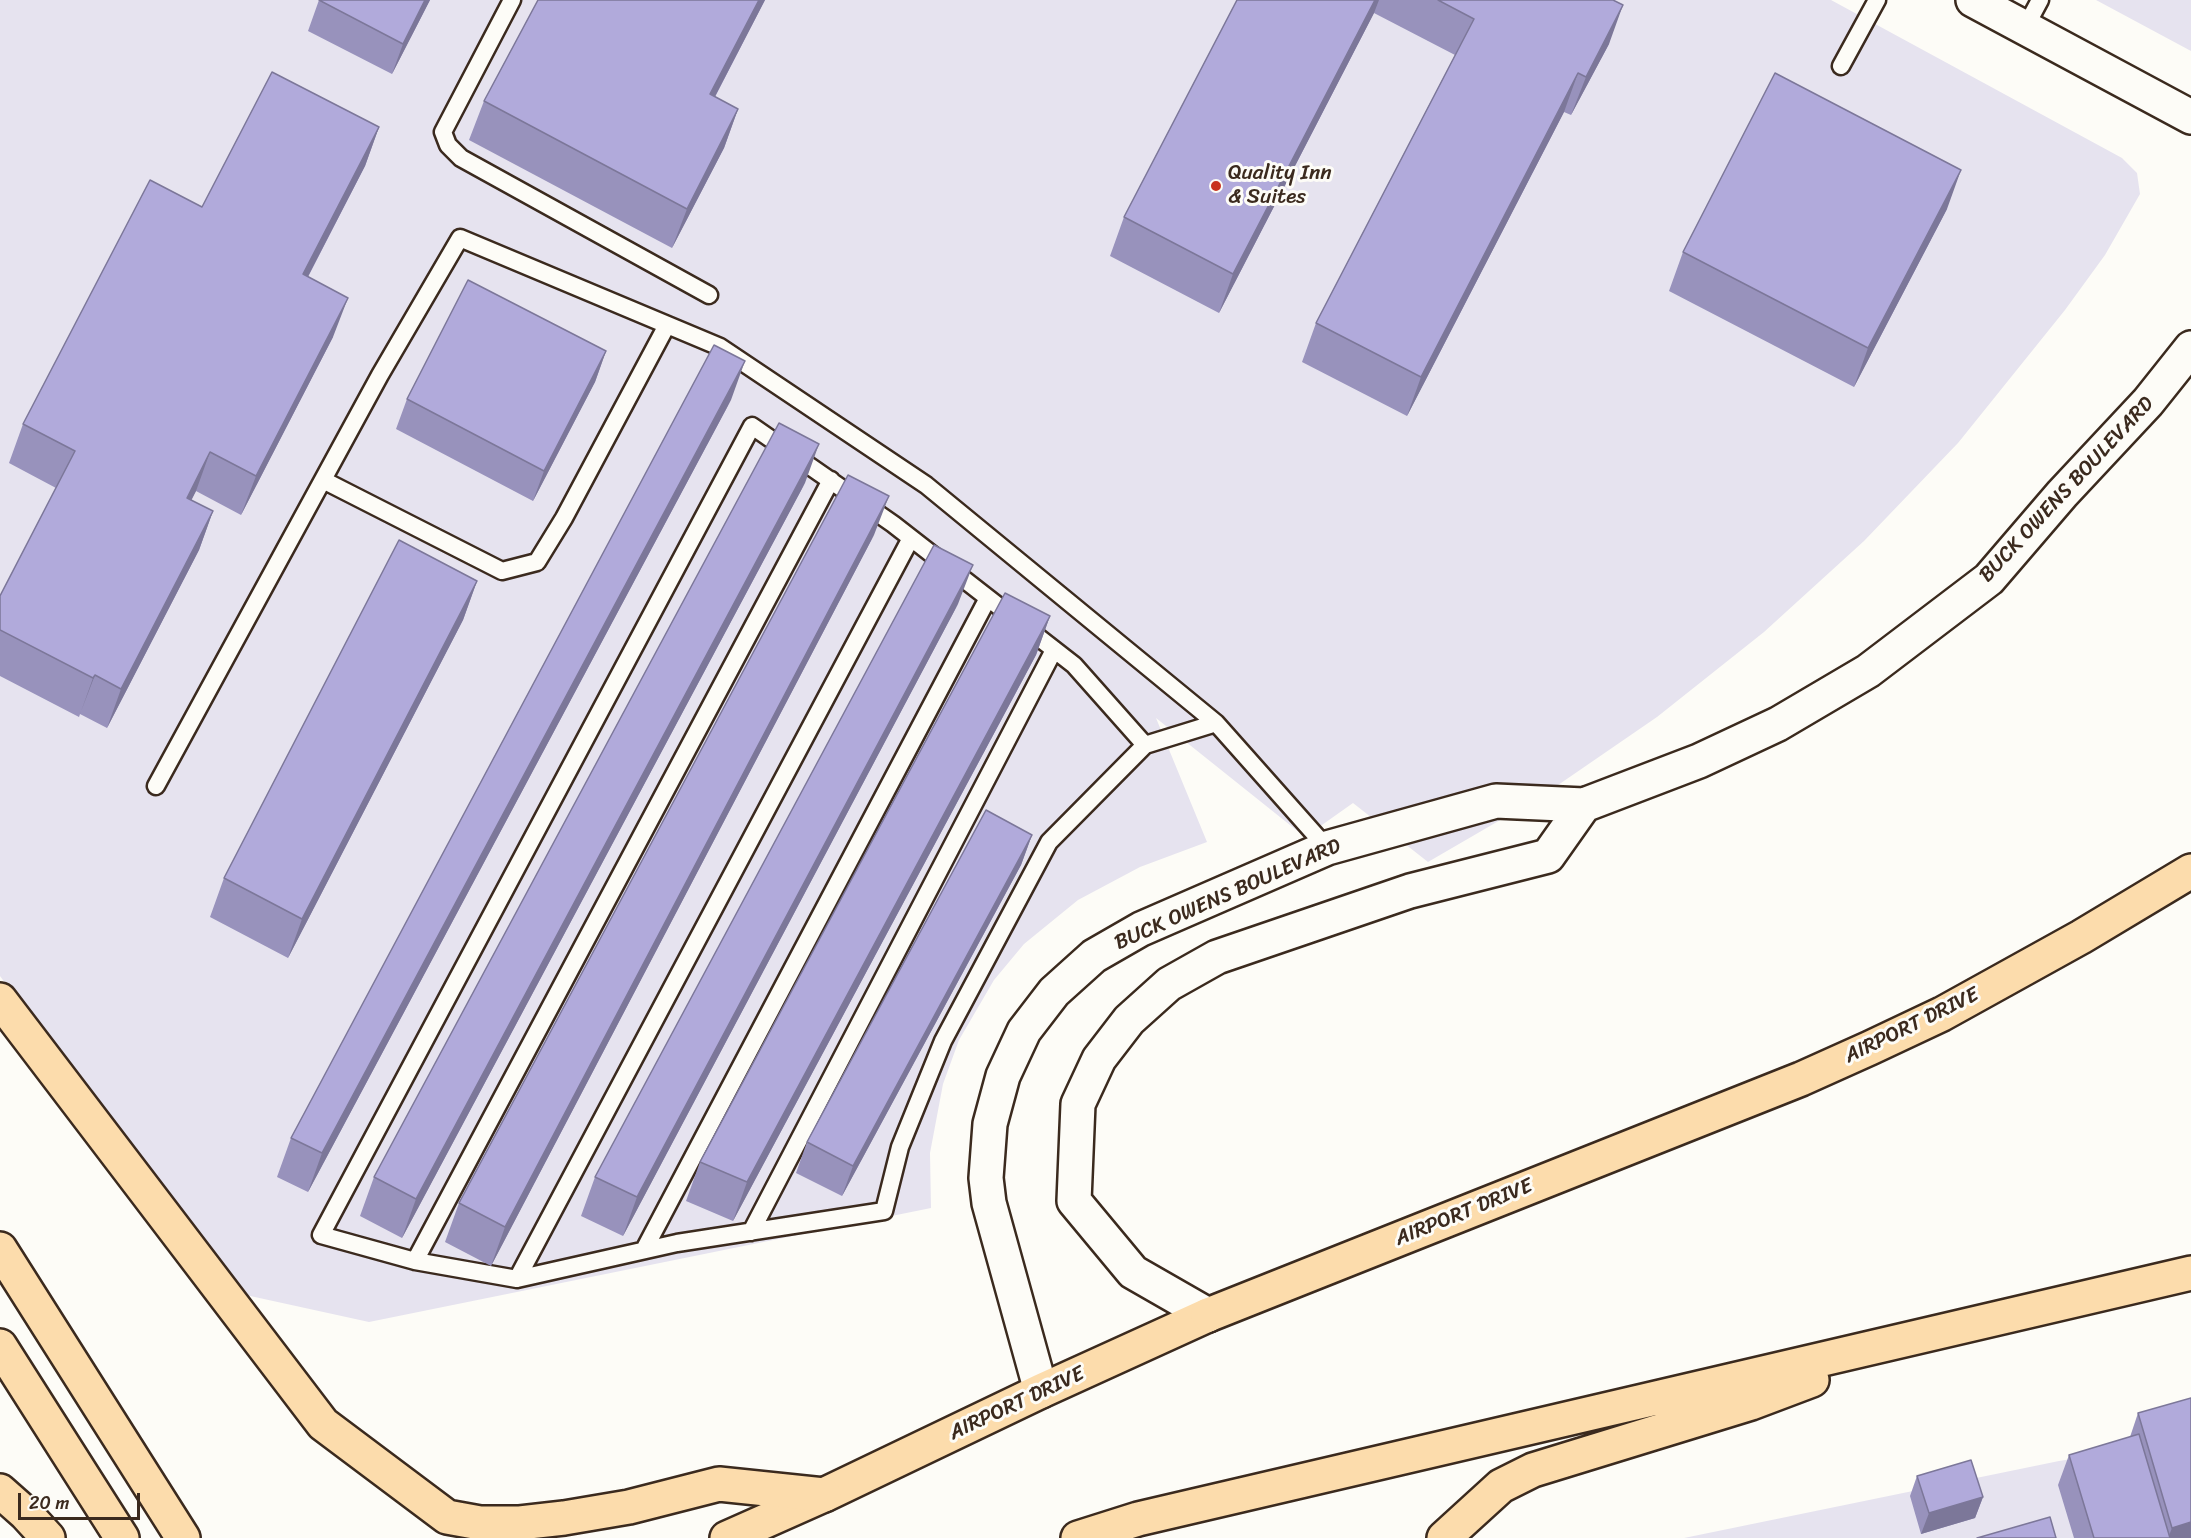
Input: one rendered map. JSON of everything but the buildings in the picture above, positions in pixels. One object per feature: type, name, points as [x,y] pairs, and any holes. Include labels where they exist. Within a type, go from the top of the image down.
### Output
[{"type":"main road","points":[[1973,0],[2033,14],[2191,117]]},
{"type":"main road","name":"BUCK OWENS BOULEVARD","points":[[1041,1392],[989,1203],[987,1178],[990,1124],[1003,1076],[1024,1031],[1053,992],[1094,956],[1141,929],[1327,848],[1496,801],[1584,805],[1699,761],[1778,724],[1868,671],[1989,579],[2062,494],[2148,402],[2191,348]]},
{"type":"main road","points":[[1208,1316],[1133,1272],[1074,1201],[1078,1104],[1100,1059],[1129,1020],[1169,984],[1217,957],[1410,891],[1548,856],[1584,805]]},
{"type":"main road","name":"AIRPORT DRIVE","points":[[728,1538],[824,1496],[1041,1392],[1208,1316],[1801,1079],[1870,1048],[1942,1014],[2081,938],[2191,871]]},
{"type":"main road","points":[[0,1000],[322,1424],[447,1517],[480,1523],[520,1523],[564,1518],[629,1507],[719,1485],[824,1496]]},
{"type":"main road","points":[[0,1249],[183,1538]]},
{"type":"main road","points":[[1078,1538],[1138,1519],[2191,1273]]},
{"type":"main road","points":[[1444,1538],[1501,1486],[1533,1470],[1751,1402],[1939,1333]]},
{"type":"main road","points":[[0,1346],[122,1538]]},
{"type":"main road","points":[[0,1491],[48,1538]]},
{"type":"lane","points":[[512,0],[443,132],[448,144],[461,158],[709,295]]},
{"type":"lane","points":[[1841,66],[1877,0]]},
{"type":"lane","points":[[156,786],[323,480],[460,238],[720,347],[926,485],[1216,723],[1327,848]]},
{"type":"lane","points":[[323,480],[502,571],[537,562],[564,518],[667,325]]},
{"type":"lane","points":[[1145,745],[1074,665],[911,538],[752,426],[321,1235],[415,1261],[517,1279],[677,1243],[884,1211],[900,1147],[943,1041],[1049,842],[1145,745],[1216,723]]},
{"type":"lane","points":[[415,1261],[831,480]]},
{"type":"lane","points":[[517,1279],[911,538]]},
{"type":"lane","points":[[644,1250],[988,598]]},
{"type":"lane","points":[[751,1232],[1054,650]]},
{"type":"shaded area","points":[[0,0],[1831,0],[2122,158],[2137,173],[2140,194],[2105,255],[2065,310],[1958,443],[1864,541],[1764,632],[1657,717],[1545,794],[1428,862],[1353,803],[1305,837],[1156,718],[1207,842],[1140,867],[1078,900],[1024,944],[994,980],[959,1040],[943,1084],[930,1153],[931,1208],[369,1322],[232,1292],[0,976]]},
{"type":"shaded area","points":[[2096,0],[2191,0],[2191,51]]},
{"type":"shaded area","points":[[2191,1440],[2191,1538],[1684,1538],[2059,1461]]},
{"type":"place","name":"Quality Inn & Suites","points":[[1216,186]]}]
